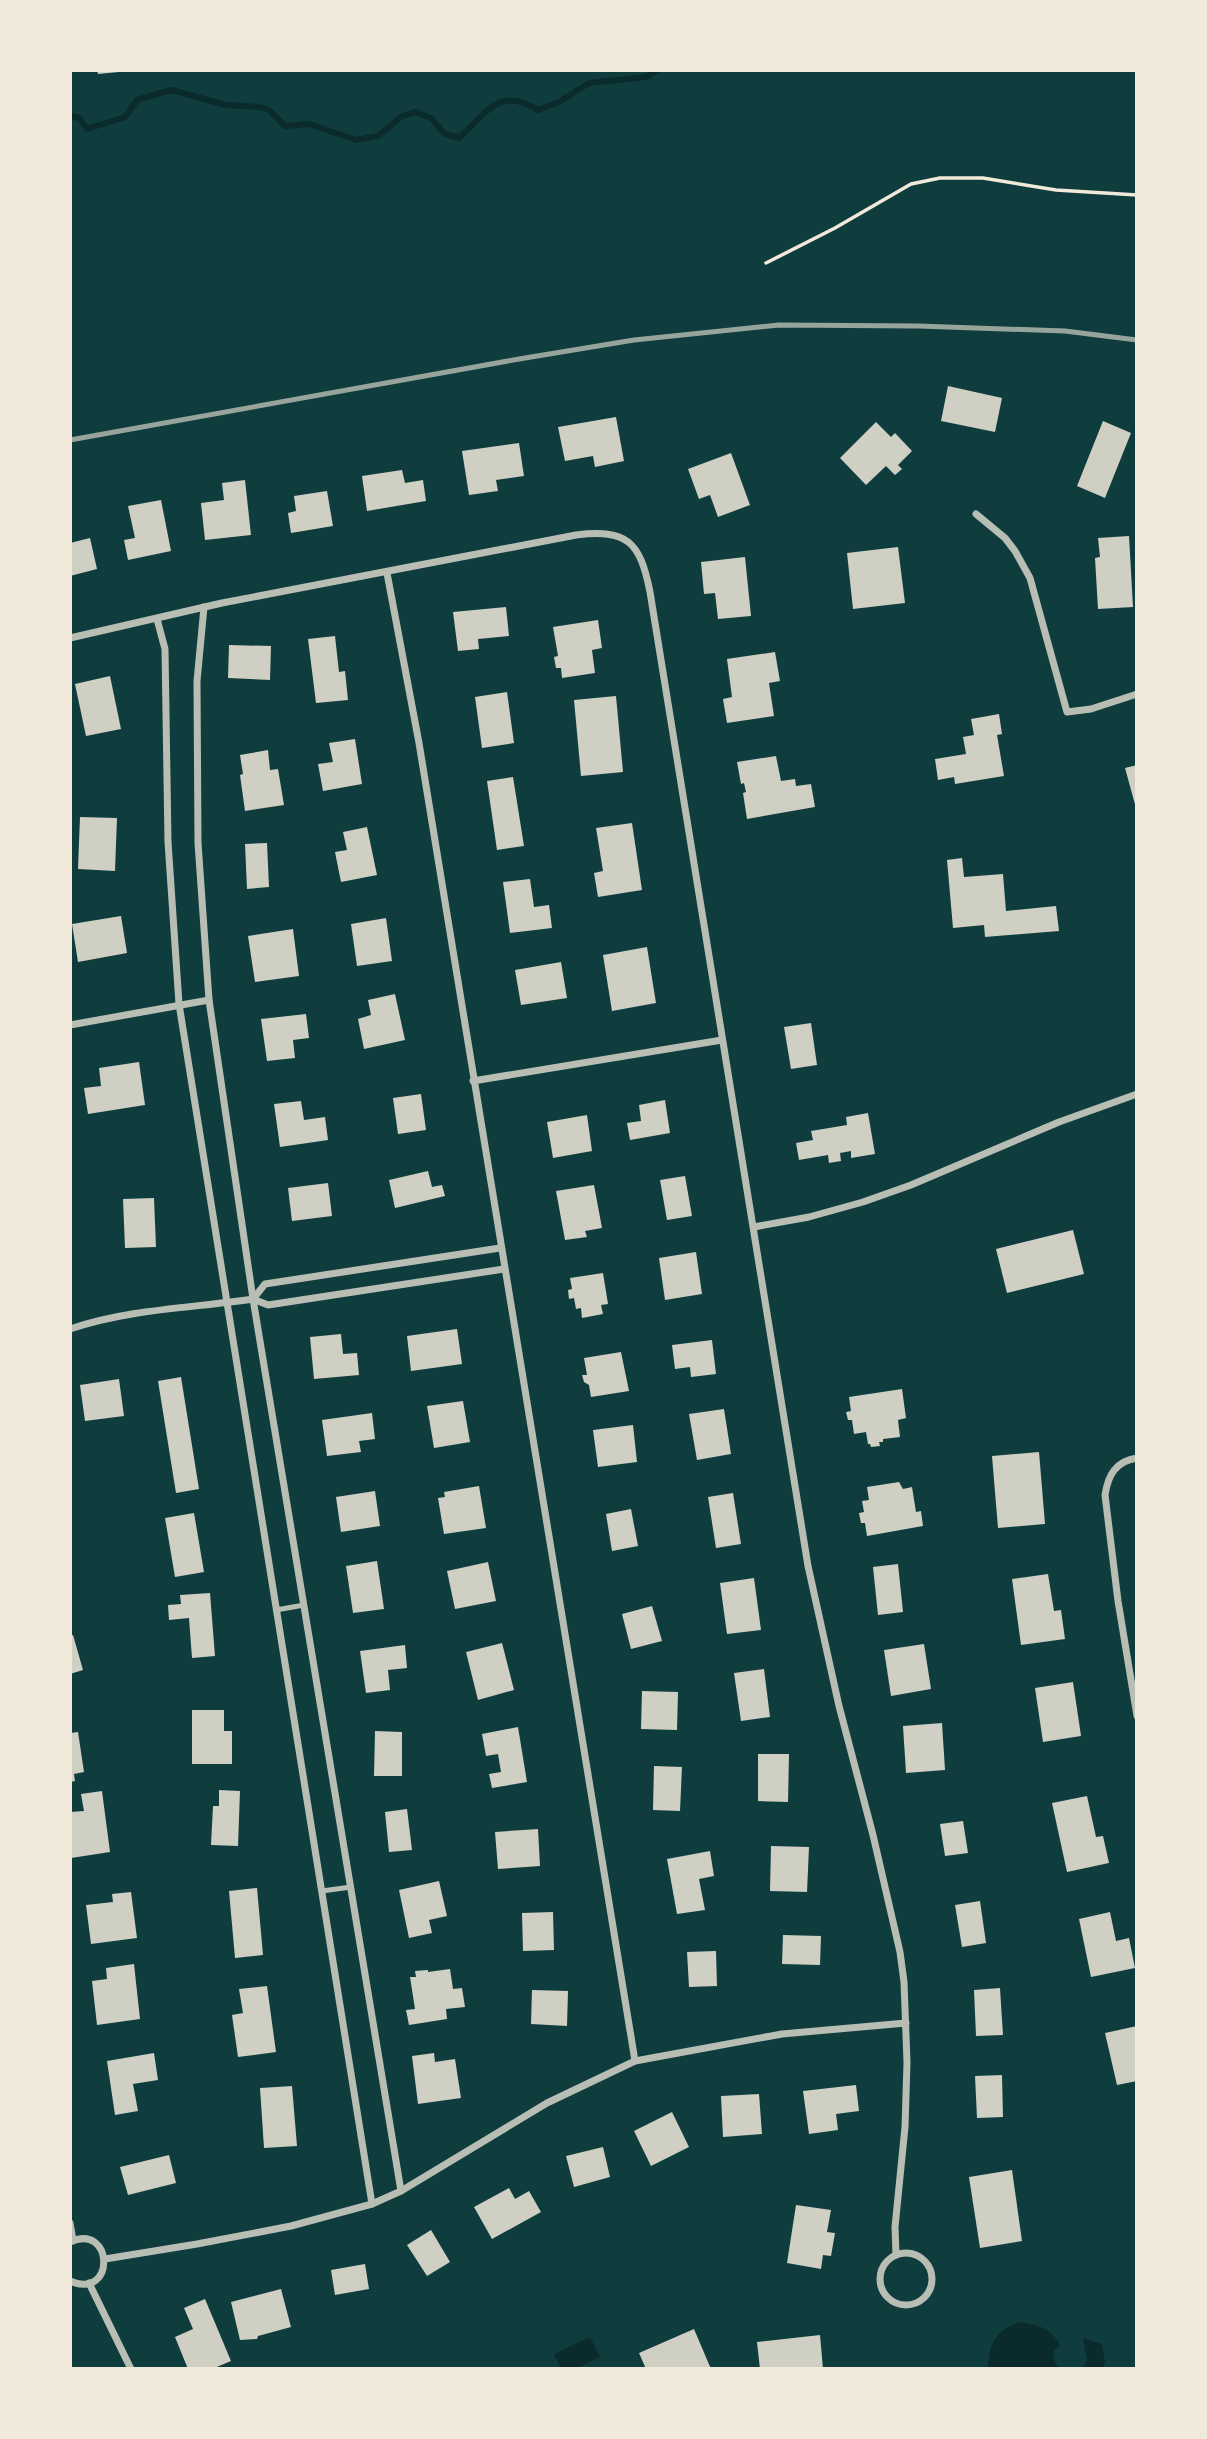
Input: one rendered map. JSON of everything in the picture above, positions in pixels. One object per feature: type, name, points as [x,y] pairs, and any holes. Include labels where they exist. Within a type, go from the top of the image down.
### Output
[{"type":"street","points":[[976,514],[1005,538],[1030,578],[1067,712],[1091,709],[1137,694]]},
{"type":"street","points":[[70,638],[204,607],[576,535],[603,533],[620,536],[635,549],[647,575],[808,1566],[839,1706],[900,1952],[906,2023],[905,2127],[896,2206],[896,2255],[881,2269],[880,2284],[887,2298],[900,2305],[916,2304],[929,2292],[932,2283],[929,2266],[911,2253],[896,2255]]},
{"type":"street","points":[[387,573],[419,743],[635,2061]]},
{"type":"street","points":[[204,607],[197,681],[198,843],[208,1000],[253,1298],[401,2191]]},
{"type":"street","points":[[157,619],[165,649],[168,842],[179,1004],[372,2204]]},
{"type":"street","points":[[70,1025],[208,1000]]},
{"type":"street","points":[[473,1081],[722,1040]]},
{"type":"street","points":[[754,1227],[809,1217],[863,1202],[911,1185],[1059,1122],[1137,1094]]},
{"type":"street","points":[[253,1298],[265,1284],[500,1248]]},
{"type":"street","points":[[70,1329],[149,1311],[253,1298],[268,1305],[504,1269]]},
{"type":"street","points":[[1137,1458],[1118,1464],[1109,1478],[1105,1495],[1118,1601],[1137,1716]]},
{"type":"street","points":[[105,2259],[291,2226],[372,2204],[401,2191],[528,2113],[635,2061],[782,2034],[906,2023]]},
{"type":"street","points":[[70,2223],[71,2241],[80,2238],[93,2241],[99,2246],[105,2259],[103,2271],[89,2283],[76,2284],[70,2281]]},
{"type":"street","points":[[89,2283],[131,2369]]},
{"type":"lane","points":[[276,1609],[304,1605]]},
{"type":"lane","points":[[322,1891],[351,1887]]},
{"type":"path","points":[[766,263],[835,228],[911,184],[940,178],[983,178],[1056,190],[1137,195]]},
{"type":"water","points":[[1020,2322],[1043,2328],[1056,2339],[1060,2345],[1053,2352],[1055,2363],[1060,2369],[988,2369],[995,2339],[1005,2329]]},
{"type":"water","points":[[590,2337],[600,2357],[575,2369],[561,2369],[554,2354]]},
{"type":"water","points":[[1083,2338],[1102,2344],[1105,2362],[1102,2369],[1082,2369],[1087,2360]]},
{"type":"building","points":[[97,70],[119,70],[119,72],[98,74]]},
{"type":"building","points":[[948,386],[1002,398],[995,432],[941,421]]},
{"type":"building","points":[[616,417],[624,461],[595,467],[593,456],[565,461],[558,427]]},
{"type":"building","points":[[1103,421],[1131,433],[1105,498],[1077,486]]},
{"type":"building","points":[[876,422],[891,437],[895,433],[912,451],[898,465],[902,469],[895,475],[886,466],[866,485],[840,458]]},
{"type":"building","points":[[519,443],[524,476],[496,480],[498,491],[469,495],[462,451]]},
{"type":"building","points":[[731,453],[750,505],[718,517],[710,495],[699,499],[688,469]]},
{"type":"building","points":[[402,470],[405,483],[423,480],[426,501],[367,511],[362,476]]},
{"type":"building","points":[[245,480],[251,535],[205,540],[201,503],[224,500],[222,483]]},
{"type":"building","points":[[327,491],[333,526],[291,533],[288,513],[296,511],[294,496]]},
{"type":"building","points":[[161,500],[171,551],[128,560],[124,540],[135,538],[128,506]]},
{"type":"building","points":[[1129,536],[1133,607],[1098,609],[1095,558],[1100,557],[1098,538]]},
{"type":"building","points":[[90,538],[97,569],[70,576],[70,543]]},
{"type":"building","points":[[898,547],[905,603],[853,609],[847,553]]},
{"type":"building","points":[[745,557],[751,616],[718,619],[715,593],[704,594],[701,562]]},
{"type":"building","points":[[506,607],[509,636],[478,639],[479,649],[458,651],[453,612]]},
{"type":"building","points":[[598,620],[602,648],[592,650],[595,673],[562,678],[561,668],[556,668],[554,657],[558,656],[553,627]]},
{"type":"building","points":[[335,636],[339,672],[345,671],[348,700],[316,703],[308,639]]},
{"type":"building","points":[[229,645],[271,646],[270,680],[228,678]]},
{"type":"building","points":[[775,652],[780,681],[769,683],[774,716],[727,723],[723,699],[732,697],[727,659]]},
{"type":"building","points":[[110,676],[121,729],[86,736],[75,684]]},
{"type":"building","points":[[507,692],[514,743],[482,748],[475,697]]},
{"type":"building","points":[[616,696],[623,772],[581,776],[574,700]]},
{"type":"building","points":[[999,714],[1002,734],[997,735],[1004,776],[955,784],[954,777],[938,780],[935,759],[966,754],[963,737],[974,735],[971,719]]},
{"type":"building","points":[[355,739],[362,784],[323,791],[318,764],[333,762],[329,743]]},
{"type":"building","points":[[268,750],[270,770],[278,769],[284,805],[245,811],[240,755]]},
{"type":"building","points":[[776,756],[781,781],[795,779],[796,786],[811,784],[815,807],[747,819],[743,793],[746,792],[744,783],[741,784],[737,762]]},
{"type":"building","points":[[1137,765],[1137,808],[1136,808],[1125,768]]},
{"type":"building","points":[[513,777],[524,846],[497,850],[487,781]]},
{"type":"building","points":[[80,817],[117,818],[115,871],[78,869]]},
{"type":"building","points":[[632,823],[642,890],[598,897],[594,873],[603,871],[596,828]]},
{"type":"building","points":[[367,827],[377,875],[341,882],[335,852],[347,850],[343,832]]},
{"type":"building","points":[[267,843],[269,887],[247,889],[245,844]]},
{"type":"building","points":[[962,858],[964,877],[1003,874],[1006,911],[1056,906],[1059,931],[985,937],[984,925],[953,928],[947,860]]},
{"type":"building","points":[[530,879],[534,907],[549,905],[552,928],[510,933],[503,882]]},
{"type":"building","points":[[121,916],[127,953],[78,962],[72,924]]},
{"type":"building","points":[[386,918],[392,961],[357,966],[351,924]]},
{"type":"building","points":[[293,929],[299,976],[255,982],[248,936]]},
{"type":"building","points":[[647,947],[656,1003],[612,1011],[603,955]]},
{"type":"building","points":[[561,962],[567,998],[521,1005],[515,970]]},
{"type":"building","points":[[395,994],[405,1040],[364,1049],[358,1019],[371,1015],[368,1000]]},
{"type":"building","points":[[306,1014],[309,1038],[293,1040],[295,1058],[267,1061],[261,1019]]},
{"type":"building","points":[[811,1023],[817,1065],[791,1069],[784,1027]]},
{"type":"building","points":[[139,1062],[145,1105],[88,1114],[84,1088],[101,1086],[99,1068]]},
{"type":"building","points":[[421,1094],[426,1130],[398,1134],[393,1098]]},
{"type":"building","points":[[665,1100],[670,1133],[630,1140],[627,1123],[641,1121],[639,1105]]},
{"type":"building","points":[[301,1101],[304,1120],[325,1117],[328,1140],[280,1147],[274,1104]]},
{"type":"building","points":[[868,1113],[875,1154],[851,1158],[851,1151],[840,1153],[841,1161],[829,1163],[828,1155],[799,1160],[796,1143],[813,1140],[811,1131],[847,1125],[846,1117]]},
{"type":"building","points":[[587,1115],[592,1151],[553,1158],[547,1122]]},
{"type":"building","points":[[428,1171],[432,1187],[442,1185],[445,1196],[395,1208],[389,1180]]},
{"type":"building","points":[[685,1176],[692,1216],[667,1220],[660,1180]]},
{"type":"building","points":[[328,1183],[332,1216],[292,1221],[288,1188]]},
{"type":"building","points":[[594,1185],[602,1228],[585,1231],[587,1237],[565,1240],[556,1191]]},
{"type":"building","points":[[154,1198],[156,1247],[125,1248],[123,1199]]},
{"type":"building","points":[[1073,1230],[1084,1274],[1007,1293],[996,1249]]},
{"type":"building","points":[[696,1252],[702,1294],[665,1300],[659,1258]]},
{"type":"building","points":[[603,1273],[608,1304],[601,1305],[603,1314],[582,1318],[581,1308],[576,1309],[574,1298],[569,1299],[568,1290],[572,1289],[570,1278]]},
{"type":"building","points":[[457,1329],[462,1364],[411,1371],[407,1336]]},
{"type":"building","points":[[341,1334],[343,1354],[357,1353],[359,1375],[314,1379],[310,1337]]},
{"type":"building","points":[[712,1340],[716,1374],[691,1377],[690,1367],[675,1369],[672,1345]]},
{"type":"building","points":[[621,1352],[629,1391],[591,1397],[589,1385],[584,1382],[582,1375],[587,1375],[584,1358]]},
{"type":"building","points":[[181,1377],[199,1489],[176,1493],[158,1381]]},
{"type":"building","points":[[119,1379],[124,1416],[85,1421],[80,1385]]},
{"type":"building","points":[[902,1389],[906,1418],[898,1420],[900,1437],[883,1439],[883,1442],[879,1442],[880,1446],[871,1447],[866,1432],[854,1434],[852,1420],[848,1420],[846,1412],[851,1411],[849,1397]]},
{"type":"building","points":[[463,1401],[470,1442],[434,1448],[427,1406]]},
{"type":"building","points":[[724,1409],[731,1454],[697,1460],[689,1414]]},
{"type":"building","points":[[372,1413],[375,1439],[359,1441],[361,1452],[327,1456],[322,1420]]},
{"type":"building","points":[[633,1425],[637,1462],[598,1467],[593,1430]]},
{"type":"building","points":[[1039,1452],[1045,1524],[998,1528],[992,1456]]},
{"type":"building","points":[[899,1482],[903,1489],[912,1487],[916,1512],[921,1511],[923,1526],[867,1536],[865,1523],[861,1523],[859,1513],[864,1512],[862,1501],[869,1500],[867,1487]]},
{"type":"building","points":[[479,1486],[486,1528],[444,1534],[438,1498],[445,1497],[444,1492]]},
{"type":"building","points":[[375,1491],[380,1526],[341,1532],[336,1497]]},
{"type":"building","points":[[733,1493],[741,1544],[716,1548],[708,1497]]},
{"type":"building","points":[[631,1509],[638,1546],[612,1551],[606,1514]]},
{"type":"building","points":[[194,1513],[204,1572],[175,1577],[165,1518]]},
{"type":"building","points":[[377,1561],[384,1609],[353,1613],[346,1566]]},
{"type":"building","points":[[488,1562],[496,1601],[455,1609],[447,1571]]},
{"type":"building","points":[[898,1564],[903,1612],[878,1615],[873,1567]]},
{"type":"building","points":[[1048,1574],[1054,1611],[1061,1610],[1065,1639],[1021,1645],[1012,1579]]},
{"type":"building","points":[[754,1578],[761,1630],[727,1634],[720,1583]]},
{"type":"building","points":[[210,1593],[215,1656],[192,1658],[189,1618],[169,1620],[168,1605],[181,1604],[180,1595]]},
{"type":"building","points":[[652,1606],[662,1641],[631,1649],[622,1614]]},
{"type":"building","points":[[73,1635],[83,1670],[70,1674],[70,1636]]},
{"type":"building","points":[[502,1643],[514,1690],[478,1700],[466,1652]]},
{"type":"building","points":[[924,1644],[931,1689],[891,1696],[884,1650]]},
{"type":"building","points":[[405,1645],[407,1668],[388,1670],[390,1690],[366,1693],[360,1651]]},
{"type":"building","points":[[764,1669],[770,1717],[741,1721],[734,1673]]},
{"type":"building","points":[[1073,1682],[1081,1736],[1043,1742],[1035,1688]]},
{"type":"building","points":[[642,1691],[678,1692],[677,1730],[641,1729]]},
{"type":"building","points":[[192,1710],[224,1710],[224,1731],[232,1731],[232,1764],[192,1764]]},
{"type":"building","points":[[942,1723],[945,1770],[906,1773],[903,1726]]},
{"type":"building","points":[[518,1727],[527,1782],[492,1788],[489,1774],[501,1772],[498,1754],[486,1756],[482,1734]]},
{"type":"building","points":[[375,1731],[402,1732],[402,1776],[374,1776]]},
{"type":"building","points":[[78,1732],[84,1772],[74,1774],[75,1781],[70,1782],[70,1733]]},
{"type":"building","points":[[758,1754],[789,1754],[788,1802],[758,1801]]},
{"type":"building","points":[[654,1766],[682,1767],[680,1811],[653,1810]]},
{"type":"building","points":[[219,1790],[240,1791],[238,1846],[211,1845],[213,1806],[219,1806]]},
{"type":"building","points":[[102,1791],[110,1852],[71,1858],[70,1812],[84,1811],[81,1794]]},
{"type":"building","points":[[1087,1796],[1096,1837],[1103,1836],[1109,1863],[1067,1872],[1052,1803]]},
{"type":"building","points":[[407,1809],[412,1850],[389,1852],[385,1812]]},
{"type":"building","points":[[963,1821],[968,1853],[945,1856],[940,1824]]},
{"type":"building","points":[[538,1829],[540,1866],[498,1869],[495,1832]]},
{"type":"building","points":[[771,1846],[809,1847],[807,1892],[770,1891]]},
{"type":"building","points":[[710,1851],[714,1876],[699,1879],[705,1910],[677,1914],[667,1859]]},
{"type":"building","points":[[439,1881],[447,1916],[429,1920],[432,1933],[409,1938],[399,1890]]},
{"type":"building","points":[[257,1888],[263,1955],[235,1958],[229,1891]]},
{"type":"building","points":[[131,1892],[137,1938],[91,1944],[86,1905],[113,1902],[112,1894]]},
{"type":"building","points":[[980,1901],[986,1943],[962,1947],[955,1905]]},
{"type":"building","points":[[553,1912],[554,1950],[523,1951],[522,1913]]},
{"type":"building","points":[[1110,1912],[1116,1941],[1129,1938],[1135,1968],[1091,1977],[1079,1919]]},
{"type":"building","points":[[783,1935],[821,1936],[820,1965],[782,1964]]},
{"type":"building","points":[[716,1951],[717,1986],[689,1987],[687,1952]]},
{"type":"building","points":[[134,1964],[140,2019],[97,2025],[92,1981],[107,1979],[106,1968]]},
{"type":"building","points":[[450,1969],[453,1989],[462,1988],[465,2007],[446,2009],[447,2019],[409,2025],[406,2010],[415,2009],[410,1977],[416,1977],[415,1971]]},
{"type":"building","points":[[267,1986],[276,2052],[238,2057],[232,2015],[243,2013],[239,1989]]},
{"type":"building","points":[[1000,1988],[1003,2035],[976,2036],[974,1990]]},
{"type":"building","points":[[532,1990],[568,1991],[567,2026],[531,2024]]},
{"type":"building","points":[[1137,2026],[1137,2081],[1117,2085],[1105,2033]]},
{"type":"building","points":[[154,2053],[158,2080],[133,2084],[138,2111],[115,2115],[107,2061]]},
{"type":"building","points":[[434,2053],[435,2062],[455,2059],[461,2098],[418,2104],[412,2056]]},
{"type":"building","points":[[1002,2075],[1003,2117],[977,2118],[975,2076]]},
{"type":"building","points":[[856,2085],[859,2111],[836,2114],[838,2130],[809,2134],[803,2091]]},
{"type":"building","points":[[292,2086],[297,2146],[264,2148],[260,2088]]},
{"type":"building","points":[[759,2094],[762,2134],[723,2137],[721,2096]]},
{"type":"building","points":[[672,2112],[689,2147],[651,2166],[634,2131]]},
{"type":"building","points":[[603,2147],[610,2177],[574,2187],[566,2156]]},
{"type":"building","points":[[169,2155],[176,2183],[128,2195],[120,2167]]},
{"type":"building","points":[[1012,2170],[1022,2241],[980,2248],[969,2177]]},
{"type":"building","points":[[509,2188],[515,2199],[529,2191],[541,2212],[492,2239],[474,2207]]},
{"type":"building","points":[[796,2205],[831,2210],[827,2232],[835,2233],[831,2256],[823,2255],[821,2269],[787,2263]]},
{"type":"building","points":[[431,2230],[450,2262],[427,2276],[407,2245]]},
{"type":"building","points":[[365,2264],[369,2289],[335,2295],[331,2270]]},
{"type":"building","points":[[281,2289],[291,2327],[258,2336],[257,2339],[240,2340],[231,2302]]},
{"type":"building","points":[[205,2299],[231,2361],[212,2369],[188,2369],[175,2337],[193,2329],[184,2308]]},
{"type":"building","points":[[694,2329],[711,2369],[646,2369],[639,2353]]},
{"type":"building","points":[[820,2335],[823,2369],[760,2369],[757,2342]]},
{"type":"waterway","points":[[70,116],[79,118],[87,129],[125,117],[137,100],[171,90],[226,105],[259,107],[269,110],[285,126],[309,124],[356,140],[378,136],[402,116],[416,112],[432,119],[445,134],[459,138],[486,111],[503,101],[524,103],[538,110],[559,102],[589,83],[646,77],[657,70]]},
{"type":"railway","points":[[70,440],[634,340],[779,325],[1065,331],[1137,340]]}]
